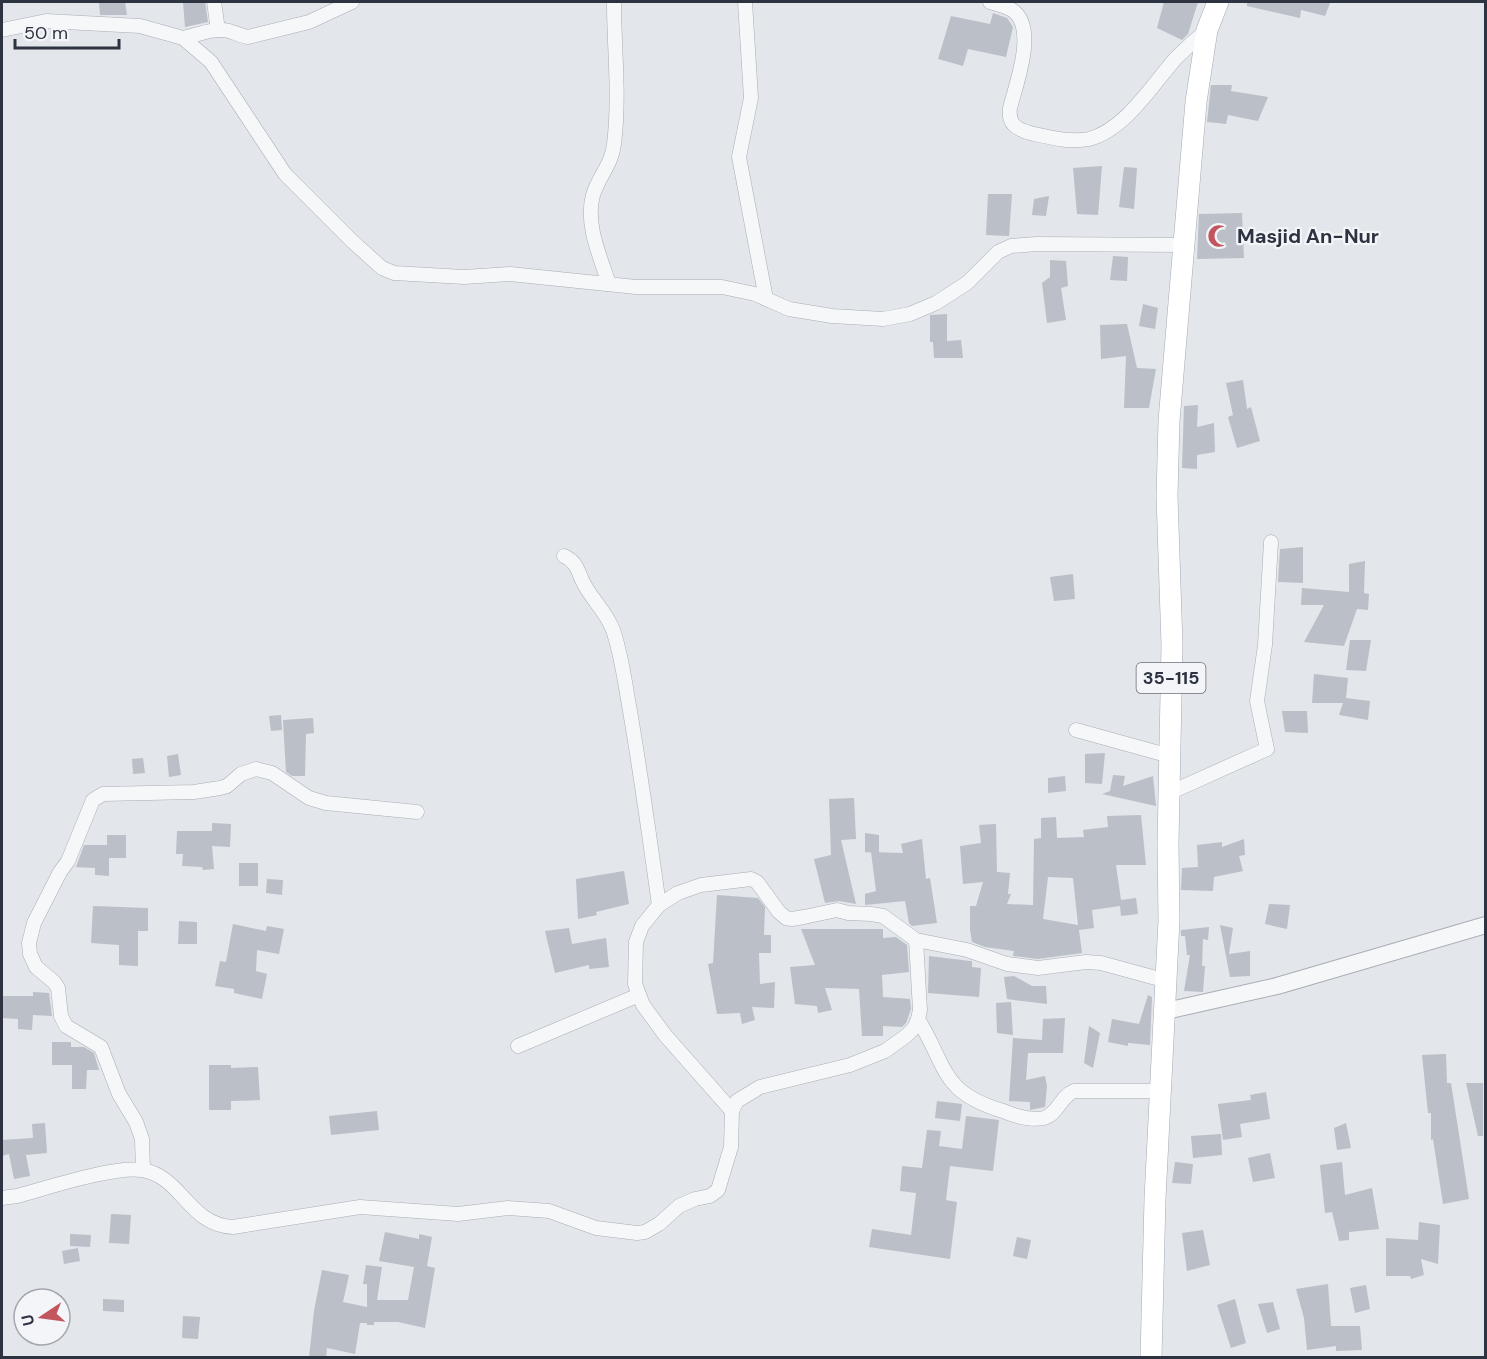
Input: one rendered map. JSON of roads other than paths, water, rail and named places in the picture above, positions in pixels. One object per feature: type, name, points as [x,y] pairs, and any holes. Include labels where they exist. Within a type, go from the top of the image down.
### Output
[{"type":"main road","name":"35-115","points":[[1151,1358],[1155,1199],[1169,920],[1172,645],[1167,496],[1168,445],[1196,102],[1207,30],[1218,2]]},
{"type":"street","points":[[214,2],[218,30]]},
{"type":"street","points":[[183,38],[218,30],[230,31],[248,38],[309,22],[352,2]]},
{"type":"street","points":[[609,284],[593,232],[591,207],[593,193],[612,157],[614,145],[617,81],[614,2]]},
{"type":"street","points":[[745,2],[751,98],[739,157],[766,299]]},
{"type":"street","points":[[990,2],[1013,10],[1020,19],[1026,37],[1010,108],[1011,123],[1024,131],[1067,140],[1089,139],[1111,129],[1137,104],[1183,51],[1207,30]]},
{"type":"street","points":[[2,30],[46,21],[140,26],[183,38],[211,62],[285,174],[351,241],[382,268],[394,273],[464,277],[510,274],[660,288],[722,287],[755,294],[789,309],[869,319],[896,318],[923,309],[967,283],[998,252],[1011,246],[1037,244],[1184,245]]},
{"type":"street","points":[[1169,793],[1267,749],[1257,701],[1265,645],[1271,542]]},
{"type":"street","points":[[564,556],[573,560],[582,580],[608,618],[614,632],[639,759],[659,905]]},
{"type":"street","points":[[1076,730],[1170,756]]},
{"type":"street","points":[[142,1170],[142,1138],[136,1122],[119,1094],[101,1047],[66,1026],[61,1016],[58,988],[36,967],[30,954],[29,943],[34,923],[68,861],[93,800],[103,794],[194,792],[220,788],[227,786],[241,774],[256,769],[272,773],[309,798],[326,803],[417,812]]},
{"type":"street","points":[[732,1111],[665,1035],[643,1005],[635,984],[636,942],[642,926],[659,905],[678,893],[702,885],[752,879],[786,918],[792,919],[837,910],[872,914],[884,916],[916,940],[967,950],[1007,964],[1025,968],[1086,962],[1101,963],[1167,981]]},
{"type":"street","points":[[1166,1011],[1277,986],[1485,925]]},
{"type":"street","points":[[2,1197],[16,1196],[111,1172],[142,1170],[165,1179],[200,1216],[224,1226],[360,1207],[458,1214],[508,1208],[549,1211],[596,1228],[645,1232],[659,1224],[679,1206],[710,1196],[718,1190],[730,1147],[732,1111],[737,1101],[760,1087],[850,1065],[885,1051],[906,1036],[918,1019],[920,1010],[916,940]]},
{"type":"street","points":[[518,1046],[639,995]]},
{"type":"street","points":[[918,1019],[931,1039],[946,1076],[954,1086],[966,1096],[1008,1113],[1031,1119],[1044,1118],[1054,1113],[1066,1094],[1074,1091],[1161,1091]]},
{"type":"place","name":"Masjid An-Nur","points":[[1219,236]]}]
